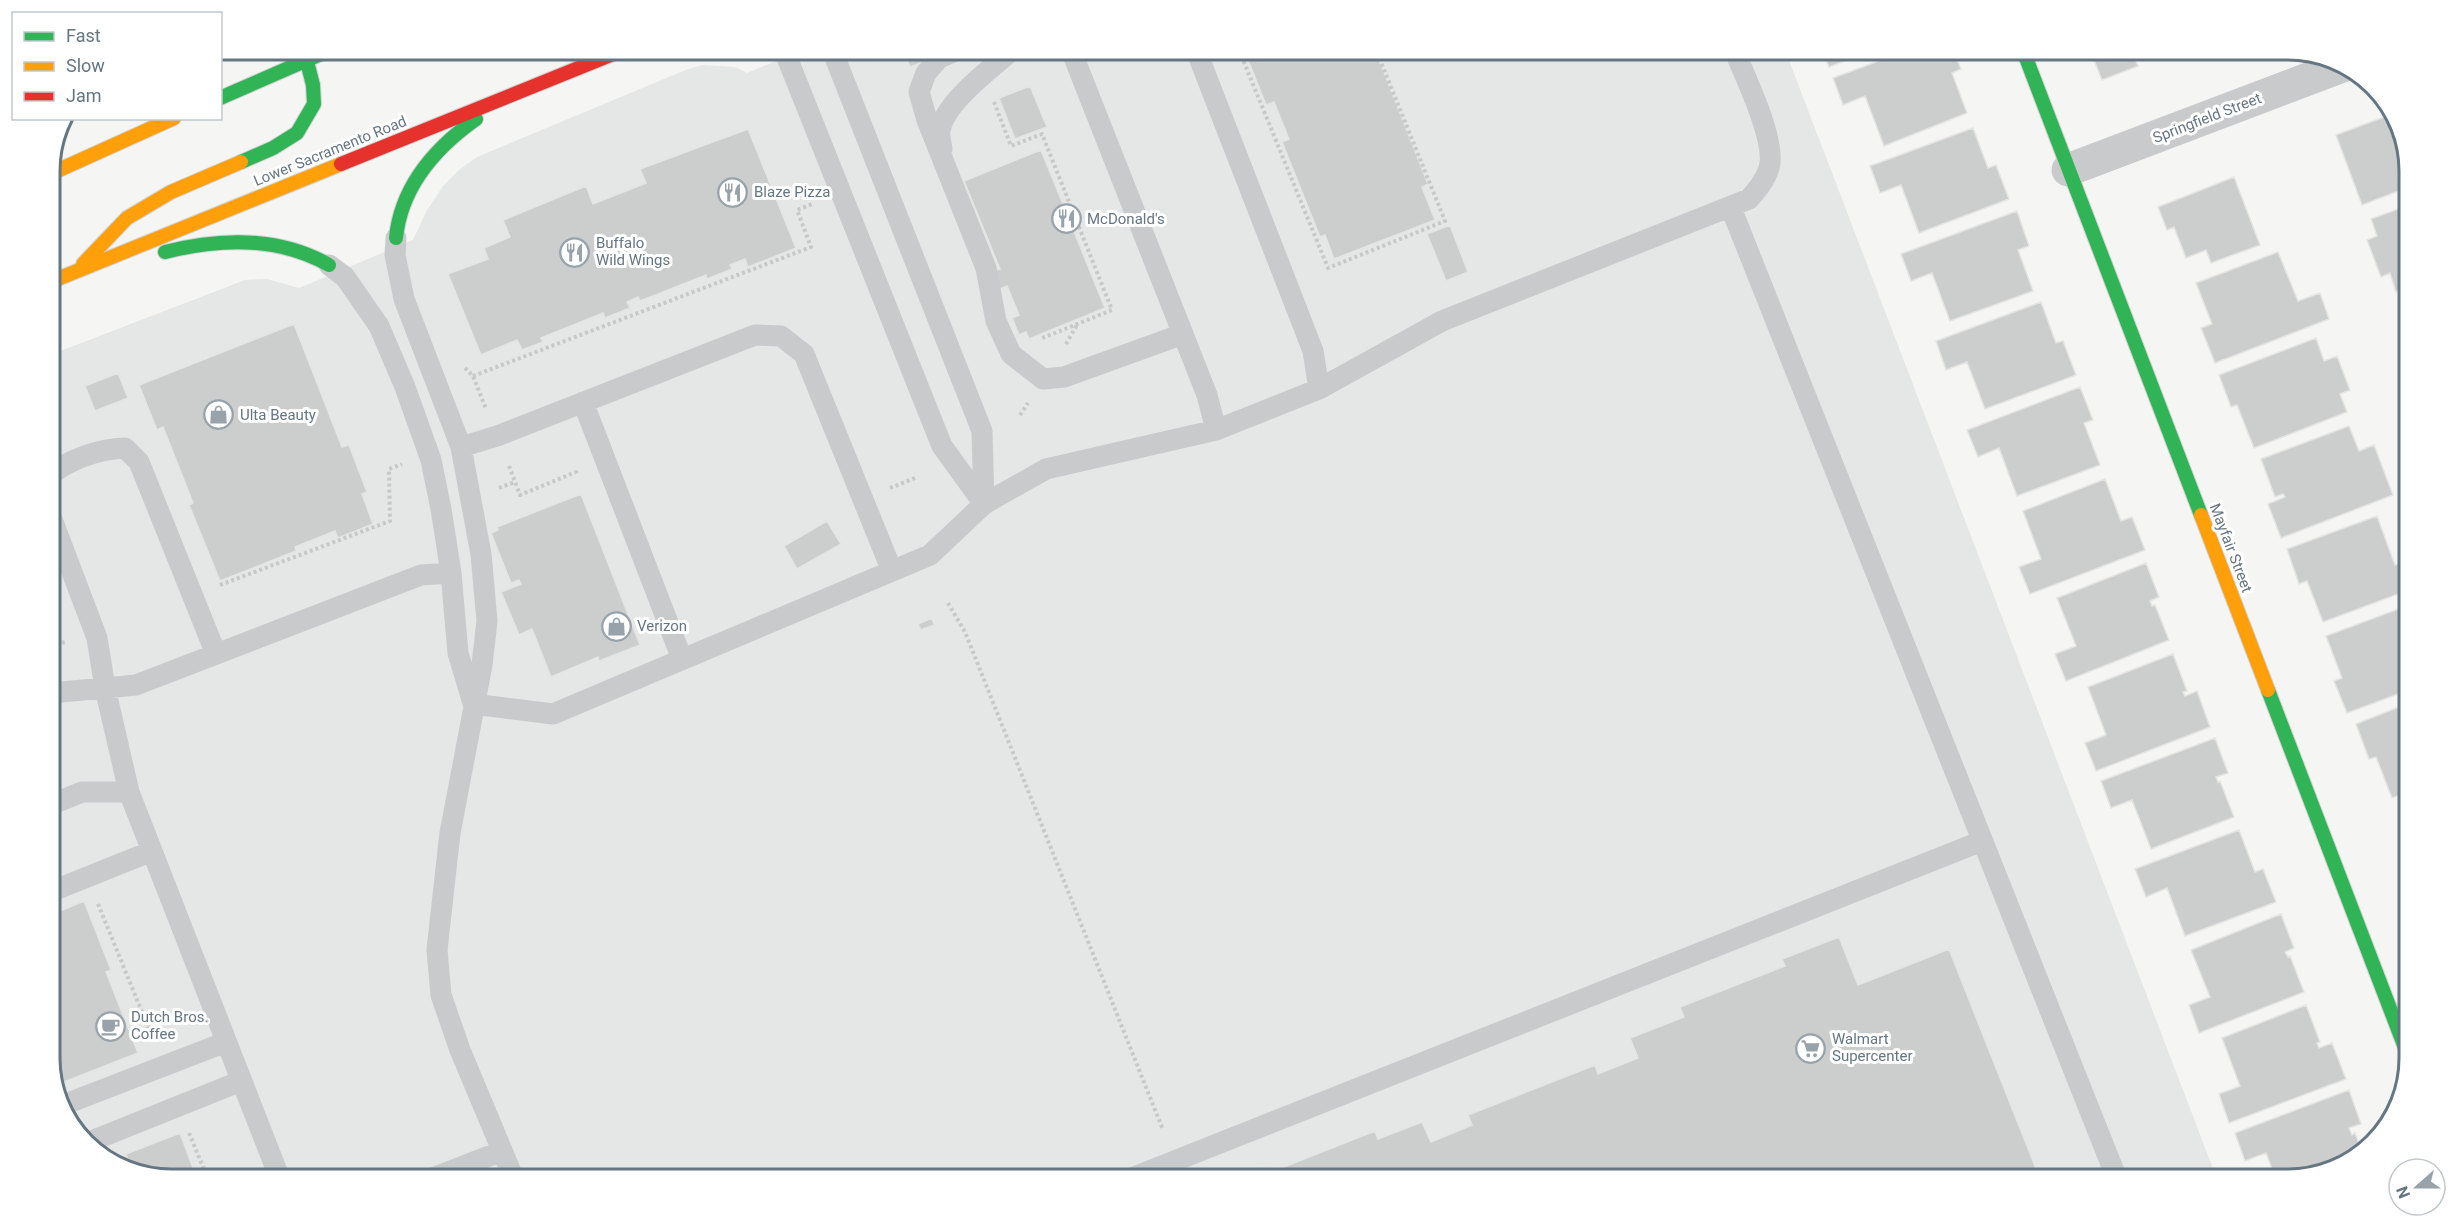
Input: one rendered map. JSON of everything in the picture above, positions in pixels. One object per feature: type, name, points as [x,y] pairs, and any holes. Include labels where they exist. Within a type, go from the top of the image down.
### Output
[{"type":"main road","points":[[222,97],[294,60]]},
{"type":"main road","points":[[75,272],[127,218],[171,192],[273,148],[297,133],[314,104],[313,85],[307,60]]},
{"type":"main road","name":"Lower Sacramento Road","points":[[60,278],[599,60]]},
{"type":"main road","name":"Mayfair Street","points":[[2027,60],[2399,1033]]},
{"type":"main road","points":[[396,238],[407,191],[430,162],[460,129],[526,90]]},
{"type":"main road","points":[[60,169],[170,120]]},
{"type":"main road","points":[[75,272],[201,243],[265,244],[317,257],[328,265]]},
{"type":"street","name":"Springfield Street","points":[[2068,170],[2334,69]]},
{"type":"lane","points":[[788,60],[942,446],[984,504]]},
{"type":"lane","points":[[836,60],[982,431],[984,504]]},
{"type":"lane","points":[[937,60],[926,73],[919,93],[927,120],[987,267],[996,321],[1011,354],[1043,379],[1064,377],[1183,334]]},
{"type":"lane","points":[[944,158],[939,132],[946,116],[958,100],[1001,60]]},
{"type":"lane","points":[[1075,60],[1207,395],[1216,430]]},
{"type":"lane","points":[[1200,60],[1313,351],[1319,389]]},
{"type":"lane","points":[[473,704],[553,714],[930,555],[984,504],[1046,469],[1216,430],[1319,389],[1442,321],[1749,199],[1761,185],[1770,167],[1768,141],[1738,60]]},
{"type":"lane","points":[[1731,208],[2113,1169]]},
{"type":"lane","points":[[396,238],[395,255],[404,299],[461,447],[481,554],[487,621],[482,665],[450,833],[437,950],[441,995],[460,1050],[510,1169]]},
{"type":"lane","points":[[328,265],[345,277],[379,326],[405,387],[431,460],[451,573],[458,653],[473,704]]},
{"type":"lane","points":[[461,447],[497,436],[755,335],[781,336],[804,354],[892,571]]},
{"type":"lane","points":[[583,402],[682,659]]},
{"type":"lane","points":[[60,467],[106,448],[125,448],[139,462],[216,654]]},
{"type":"lane","points":[[60,540],[97,638],[105,687],[129,792],[276,1169]]},
{"type":"lane","points":[[60,692],[136,685],[421,574],[451,573]]},
{"type":"lane","points":[[60,801],[82,792],[129,792]]},
{"type":"lane","points":[[1154,1169],[1982,841]]},
{"type":"lane","points":[[60,888],[152,851]]},
{"type":"lane","points":[[69,1103],[226,1042]]},
{"type":"lane","points":[[96,1139],[241,1081]]},
{"type":"lane","points":[[456,1169],[502,1151]]},
{"type":"path","points":[[1243,60],[1328,268],[1445,221],[1380,60]]},
{"type":"path","points":[[991,93],[1011,146],[1042,134],[1112,310],[1032,343]]},
{"type":"path","points":[[473,376],[811,247],[797,210],[812,204]]},
{"type":"path","points":[[222,594],[219,585],[390,521],[389,469],[405,463]]},
{"type":"path","points":[[509,466],[520,495],[576,472],[580,483]]},
{"type":"path","points":[[883,492],[915,478]]},
{"type":"path","points":[[489,492],[515,482]]},
{"type":"path","points":[[948,603],[965,632],[1163,1130]]},
{"type":"path","points":[[60,643],[66,642]]},
{"type":"path","points":[[97,901],[154,1043]]},
{"type":"path","points":[[188,1129],[204,1169]]},
{"type":"shaded area","points":[[779,60],[1789,60],[2213,1169],[171,1169],[135,1163],[109,1150],[88,1131],[71,1107],[62,1080],[60,1065],[60,351],[245,280],[267,279],[299,288],[413,240],[426,212],[443,186],[477,157],[688,69],[703,65],[735,67],[747,73]]},
{"type":"building","points":[[907,60],[925,61],[910,67]]},
{"type":"building","points":[[1248,60],[1379,60],[1428,184],[1422,187],[1435,220],[1334,259],[1325,235],[1320,237],[1282,142],[1289,139],[1274,102],[1266,105]]},
{"type":"building","points":[[1826,60],[1847,60],[1829,67]]},
{"type":"building","points":[[1881,60],[1957,60],[1961,69],[1952,73],[1967,113],[1884,146],[1865,96],[1843,105],[1833,78]]},
{"type":"building","points":[[2094,60],[2135,60],[2138,66],[2102,80]]},
{"type":"building","points":[[1030,86],[1047,127],[1015,139],[999,98]]},
{"type":"building","points":[[2385,117],[2397,149],[2399,191],[2362,205],[2336,135]]},
{"type":"building","points":[[1973,128],[1988,168],[1996,165],[2009,199],[1919,233],[1901,185],[1880,193],[1870,166]]},
{"type":"building","points":[[748,129],[796,248],[748,267],[745,259],[730,265],[732,269],[707,279],[706,275],[640,301],[638,297],[627,302],[630,308],[605,318],[603,313],[541,338],[543,342],[522,350],[517,340],[481,355],[448,274],[488,259],[484,248],[510,237],[503,220],[586,186],[593,204],[646,183],[640,169]]},
{"type":"building","points":[[1041,150],[1105,308],[1029,339],[1026,332],[1019,335],[1012,318],[1019,315],[1007,286],[1000,289],[993,271],[1000,269],[964,181]]},
{"type":"building","points":[[2234,177],[2260,245],[2211,263],[2206,250],[2186,258],[2174,227],[2167,230],[2158,207]]},
{"type":"building","points":[[2399,209],[2399,291],[2396,292],[2390,273],[2381,277],[2367,240],[2377,236],[2371,219]]},
{"type":"building","points":[[2017,211],[2029,246],[2018,250],[2033,291],[1950,321],[1932,273],[1911,281],[1901,254]]},
{"type":"building","points":[[1450,225],[1468,272],[1446,281],[1427,234]]},
{"type":"building","points":[[2278,252],[2298,301],[2320,293],[2329,319],[2215,363],[2201,328],[2212,324],[2196,283]]},
{"type":"building","points":[[2041,302],[2056,343],[2063,341],[2076,375],[1985,409],[1967,362],[1946,370],[1936,341]]},
{"type":"building","points":[[294,324],[342,447],[349,445],[367,492],[362,494],[373,524],[338,538],[335,531],[295,547],[296,551],[220,581],[189,505],[193,503],[163,427],[157,430],[139,385]]},
{"type":"building","points":[[2316,338],[2324,361],[2337,356],[2350,390],[2340,394],[2347,412],[2254,448],[2237,405],[2231,407],[2219,375]]},
{"type":"building","points":[[118,373],[128,398],[95,411],[85,386]]},
{"type":"building","points":[[2080,387],[2093,420],[2084,423],[2100,465],[2017,496],[1999,448],[1978,457],[1967,430]]},
{"type":"building","points":[[2349,426],[2359,451],[2374,445],[2393,495],[2281,538],[2268,504],[2285,497],[2283,494],[2275,497],[2261,459]]},
{"type":"building","points":[[2105,479],[2121,521],[2132,517],[2145,550],[2030,594],[2019,567],[2041,559],[2023,511]]},
{"type":"building","points":[[581,494],[640,645],[599,661],[598,657],[551,677],[532,629],[519,635],[501,592],[521,584],[519,580],[511,583],[491,533],[498,530],[497,527]]},
{"type":"building","points":[[2377,516],[2395,565],[2399,564],[2399,594],[2323,622],[2307,581],[2299,584],[2287,549]]},
{"type":"building","points":[[827,521],[841,544],[797,569],[784,546]]},
{"type":"building","points":[[2146,563],[2159,597],[2150,601],[2152,606],[2155,605],[2169,640],[2066,681],[2055,654],[2076,646],[2057,598]]},
{"type":"building","points":[[2399,609],[2399,694],[2347,713],[2334,681],[2342,678],[2326,636]]},
{"type":"building","points":[[932,618],[934,625],[921,630],[918,624]]},
{"type":"building","points":[[2173,654],[2187,691],[2183,692],[2185,696],[2197,691],[2210,727],[2096,771],[2085,743],[2106,735],[2088,687]]},
{"type":"building","points":[[2399,707],[2399,796],[2392,798],[2376,757],[2369,759],[2356,724]]},
{"type":"building","points":[[2215,738],[2228,773],[2216,777],[2218,782],[2220,781],[2234,817],[2151,849],[2132,800],[2111,808],[2101,781]]},
{"type":"building","points":[[2239,830],[2255,872],[2263,869],[2276,902],[2185,936],[2167,888],[2146,897],[2135,869]]},
{"type":"building","points":[[84,901],[111,970],[106,972],[138,1053],[63,1082],[60,1065],[60,911]]},
{"type":"building","points":[[2281,914],[2294,948],[2285,952],[2288,957],[2290,956],[2304,992],[2199,1033],[2189,1005],[2210,997],[2191,950]]},
{"type":"building","name":"Walmart Supercenter","points":[[1839,937],[1858,985],[1949,949],[2036,1169],[1279,1169],[1375,1131],[1378,1139],[1422,1122],[1431,1142],[1472,1125],[1468,1115],[1595,1065],[1598,1074],[1638,1058],[1630,1038],[1684,1017],[1680,1007],[1785,966],[1782,959]]},
{"type":"building","points":[[2306,1005],[2320,1042],[2317,1043],[2319,1048],[2332,1043],[2346,1079],[2229,1123],[2219,1094],[2240,1086],[2222,1038]]},
{"type":"building","points":[[2349,1090],[2361,1124],[2349,1128],[2352,1135],[2355,1133],[2359,1143],[2350,1150],[2331,1161],[2303,1168],[2272,1169],[2266,1153],[2245,1161],[2235,1133]]},
{"type":"building","points":[[180,1133],[193,1169],[149,1167],[128,1160],[126,1154]]},
{"type":"traffic: fast","points":[[222,97],[307,60]]},
{"type":"traffic: fast","points":[[241,162],[273,148],[297,133],[314,104],[313,85],[307,60]]},
{"type":"traffic: fast","points":[[2027,60],[2201,515]]},
{"type":"traffic: fast","points":[[396,238],[405,202],[422,170],[447,143],[476,119]]},
{"type":"traffic: fast","points":[[165,252],[207,244],[248,242],[290,249],[329,265]]},
{"type":"traffic: fast","points":[[2268,690],[2399,1032]]},
{"type":"traffic: slow","points":[[60,169],[170,120]]},
{"type":"traffic: slow","points":[[83,264],[127,218],[171,192],[241,162]]},
{"type":"traffic: slow","points":[[60,278],[341,164]]},
{"type":"traffic: slow","points":[[2201,515],[2268,690]]},
{"type":"traffic: jam","points":[[341,164],[598,60]]},
{"type":"place","name":"Blaze Pizza","points":[[733,192]]},
{"type":"place","name":"McDonald's","points":[[1066,219]]},
{"type":"place","name":"Buffalo Wild Wings","points":[[575,252]]},
{"type":"place","name":"Ulta Beauty","points":[[219,415]]},
{"type":"place","name":"Verizon","points":[[616,626]]},
{"type":"place","name":"Dutch Bros. Coffee","points":[[110,1026]]},
{"type":"place","name":"Walmart Supercenter","points":[[1811,1048]]}]
